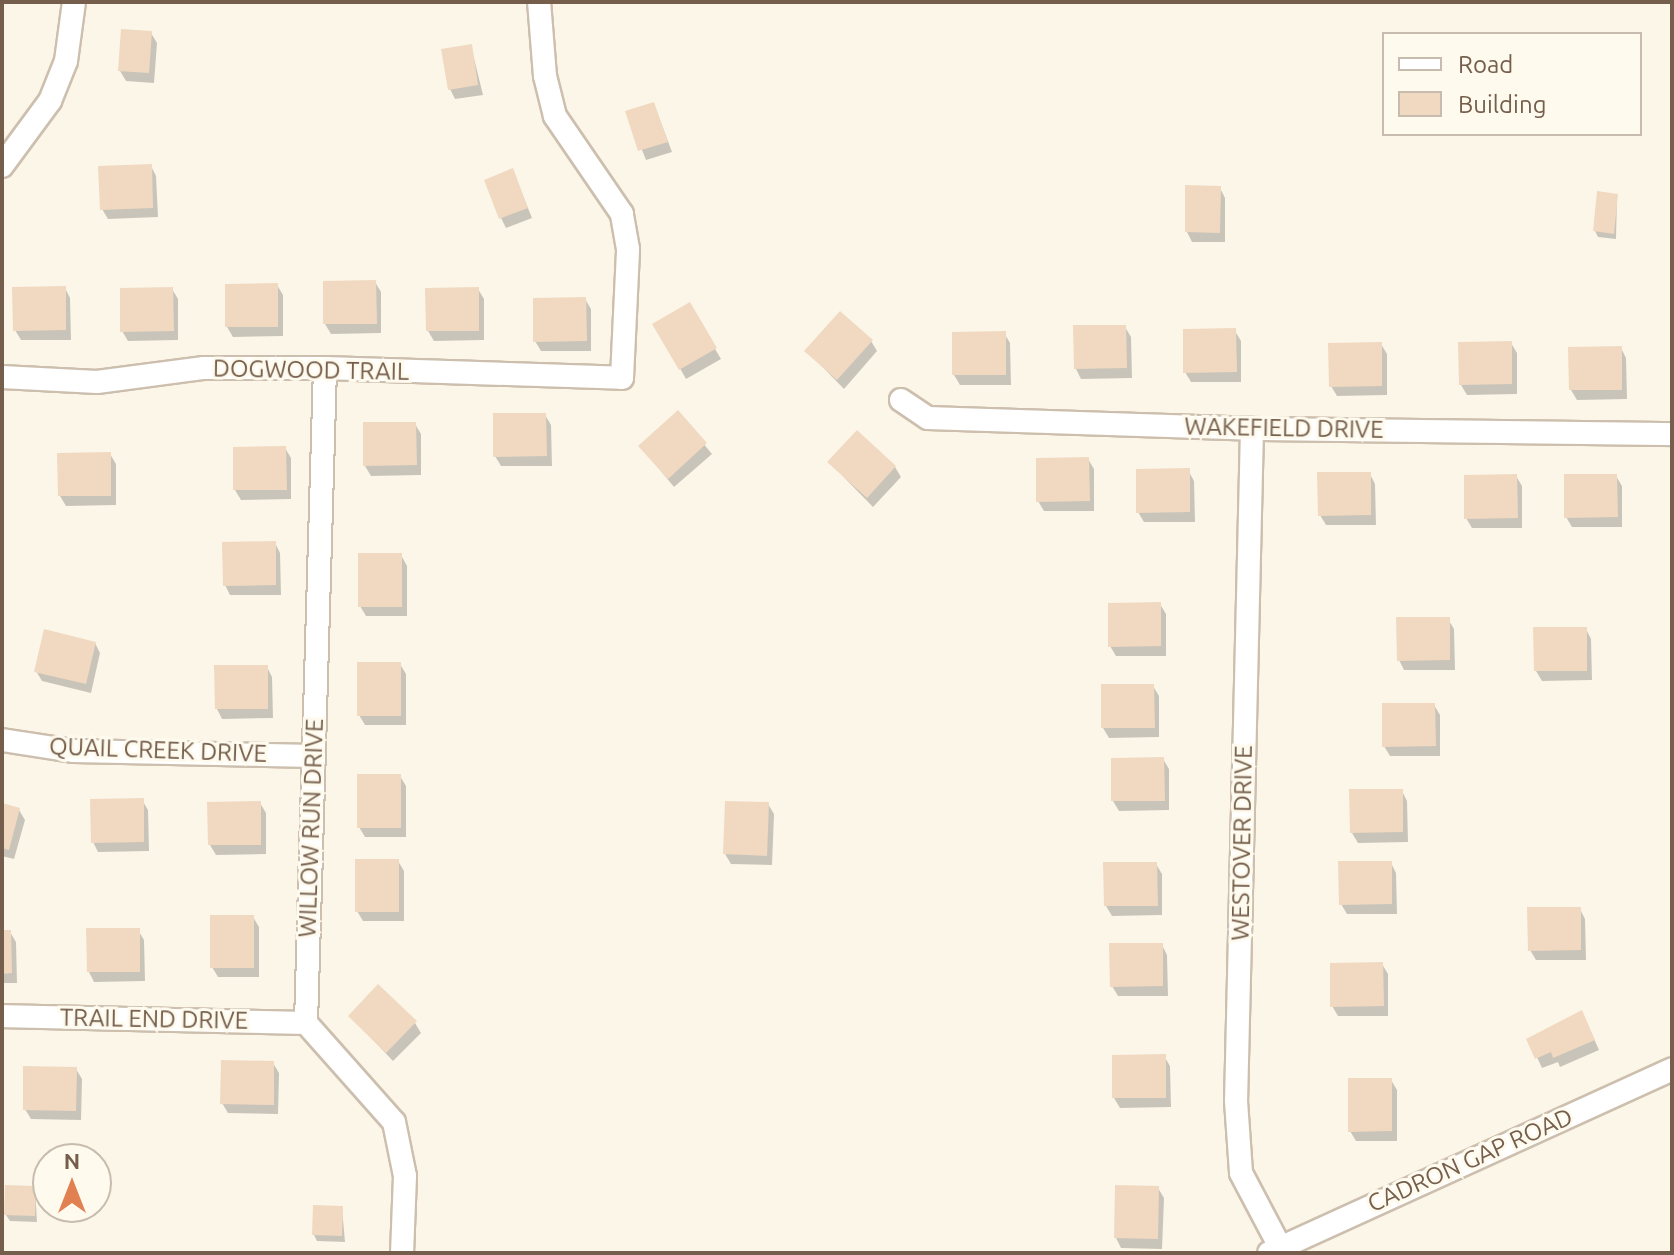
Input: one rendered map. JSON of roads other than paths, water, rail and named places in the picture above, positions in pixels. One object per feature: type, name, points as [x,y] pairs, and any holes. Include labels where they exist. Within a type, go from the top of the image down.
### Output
[{"type":"street","points":[[2,166],[50,101],[66,61],[74,2]]},
{"type":"street","name":"DOGWOOD TRAIL","points":[[2,377],[97,382],[204,368],[325,368],[622,378],[628,249],[622,214],[555,116],[543,62],[539,2]]},
{"type":"street","name":"WILLOW RUN DRIVE","points":[[306,1023],[325,368]]},
{"type":"street","name":"WAKEFIELD DRIVE","points":[[901,400],[928,418],[1252,429],[1672,434]]},
{"type":"street","name":"WESTOVER DRIVE","points":[[1252,429],[1236,1101],[1241,1173],[1274,1250]]},
{"type":"street","name":"QUAIL CREEK DRIVE","points":[[2,740],[74,751],[314,756]]},
{"type":"street","name":"TRAIL END DRIVE","points":[[2,1016],[306,1023]]},
{"type":"street","points":[[306,1023],[394,1122],[405,1176],[402,1253]]},
{"type":"street","name":"CADRON GAP ROAD","points":[[1274,1250],[1672,1069]]}]
